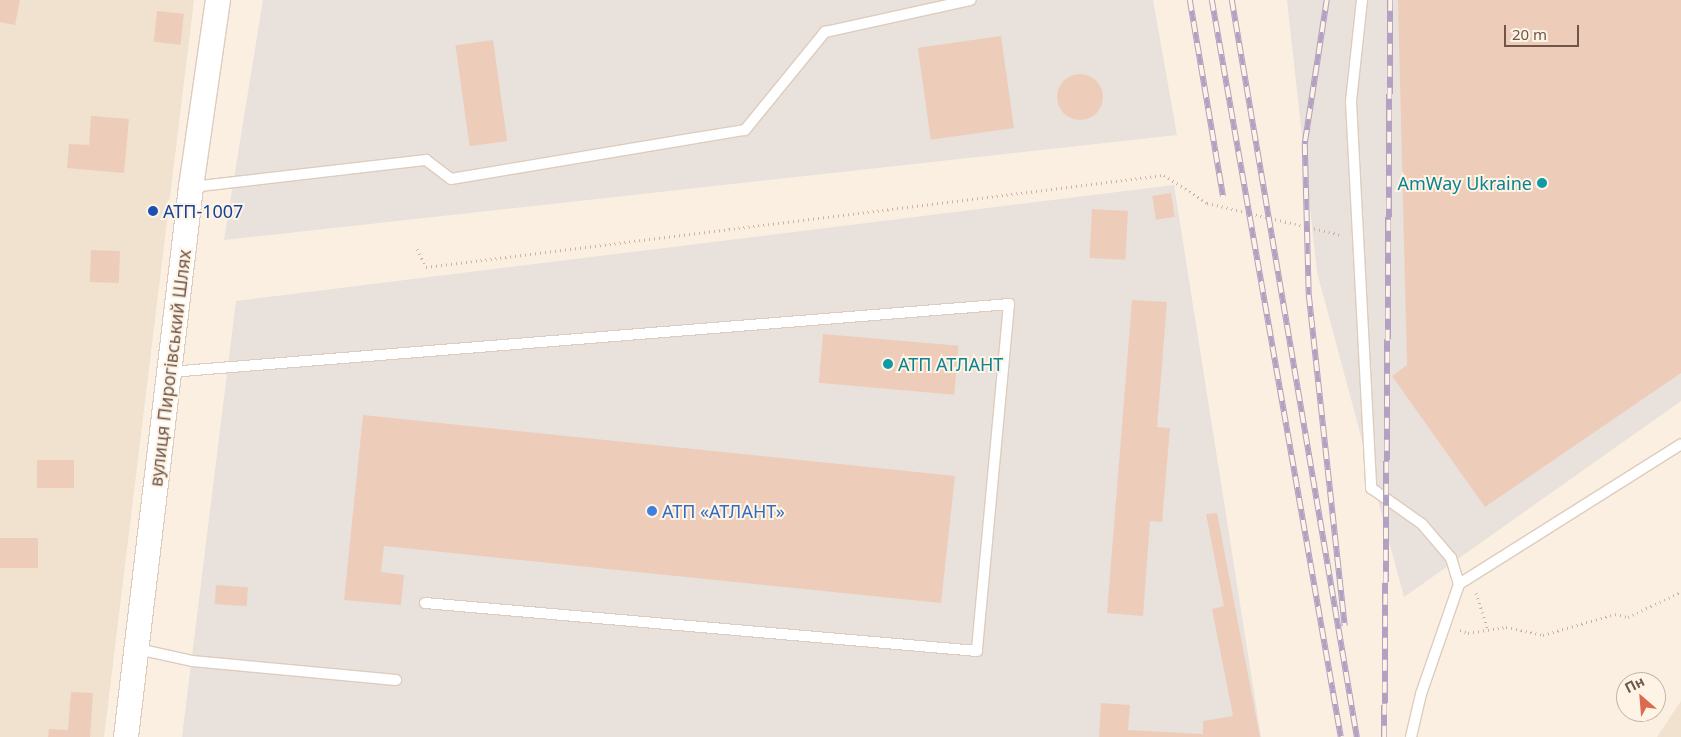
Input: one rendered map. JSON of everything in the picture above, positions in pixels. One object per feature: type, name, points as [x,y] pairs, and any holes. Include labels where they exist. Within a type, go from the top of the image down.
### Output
[{"type":"street","name":"вулиця Пирогівський Шлях","points":[[126,737],[138,649],[191,187],[218,0]]},
{"type":"lane","points":[[191,187],[426,160],[451,180],[745,130],[826,32],[970,0]]},
{"type":"lane","points":[[1362,0],[1351,102],[1371,488],[1422,524],[1451,558],[1458,584],[1421,694],[1411,737]]},
{"type":"lane","points":[[170,372],[1009,304],[977,651],[425,604]]},
{"type":"lane","points":[[1458,584],[1681,444]]},
{"type":"lane","points":[[138,649],[192,661],[396,680]]},
{"type":"path","points":[[417,249],[426,267],[1164,174],[1207,203],[1270,220],[1359,238]]},
{"type":"path","points":[[1471,576],[1488,630]]},
{"type":"path","points":[[1445,624],[1468,633],[1506,628],[1543,635],[1615,614],[1628,618],[1681,592]]},
{"type":"shaded area","points":[[0,0],[194,0],[104,737],[0,737]]},
{"type":"shaded area","points":[[263,0],[1153,0],[1177,135],[224,240]]},
{"type":"shaded area","name":"AmWay Ukraine","points":[[1287,0],[1681,0],[1681,401],[1404,597],[1317,272]]},
{"type":"shaded area","points":[[1174,185],[1261,737],[182,737],[236,301]]},
{"type":"shaded area","points":[[1681,701],[1681,737],[1657,737]]},
{"type":"building","points":[[0,0],[20,0],[15,25],[0,22]]},
{"type":"building","name":"AmWay Ukraine","points":[[1398,0],[1681,0],[1681,373],[1485,507],[1392,376],[1407,365]]},
{"type":"building","points":[[157,11],[184,14],[181,45],[154,42]]},
{"type":"building","points":[[1001,36],[1014,128],[931,140],[918,48]]},
{"type":"building","points":[[493,40],[507,141],[470,146],[455,45]]},
{"type":"building","points":[[1080,74],[1093,78],[1099,84],[1103,97],[1099,110],[1093,116],[1080,120],[1067,116],[1061,110],[1057,97],[1061,84],[1067,78]]},
{"type":"building","points":[[91,116],[129,119],[124,173],[67,168],[69,144],[89,145]]},
{"type":"building","points":[[1171,193],[1175,217],[1156,220],[1152,196]]},
{"type":"building","points":[[1092,209],[1128,211],[1125,260],[1089,258]]},
{"type":"building","points":[[91,250],[120,251],[119,283],[90,282]]},
{"type":"building","points":[[1132,300],[1167,302],[1157,427],[1170,428],[1162,522],[1150,521],[1143,616],[1107,613]]},
{"type":"building","name":"АТП АТЛАНТ","points":[[823,334],[958,346],[954,395],[819,383]]},
{"type":"building","name":"АТП «АТЛАНТ»","points":[[363,415],[955,476],[941,603],[384,546],[381,572],[404,575],[401,605],[344,600]]},
{"type":"building","points":[[37,460],[74,460],[74,488],[37,488]]},
{"type":"building","points":[[1217,513],[1260,737],[1099,737],[1101,703],[1130,705],[1128,730],[1203,734],[1203,721],[1233,716],[1212,609],[1224,606],[1206,514]]},
{"type":"building","points":[[0,538],[38,538],[38,568],[0,568]]},
{"type":"building","points":[[216,585],[248,587],[247,606],[215,604]]},
{"type":"building","points":[[71,692],[93,693],[90,737],[48,737],[49,729],[68,730]]},
{"type":"railway","points":[[1190,0],[1223,196]]},
{"type":"railway","points":[[1212,0],[1341,737]]},
{"type":"railway","points":[[1232,0],[1357,737]]},
{"type":"railway","points":[[1327,0],[1305,144],[1309,295],[1345,626]]},
{"type":"railway","points":[[1384,737],[1390,0]]},
{"type":"place","name":"AmWay Ukraine","points":[[1542,183]]},
{"type":"place","name":"АТП-1007","points":[[153,211]]},
{"type":"place","name":"АТП АТЛАНТ","points":[[888,364]]},
{"type":"place","name":"АТП «АТЛАНТ»","points":[[652,511]]}]
